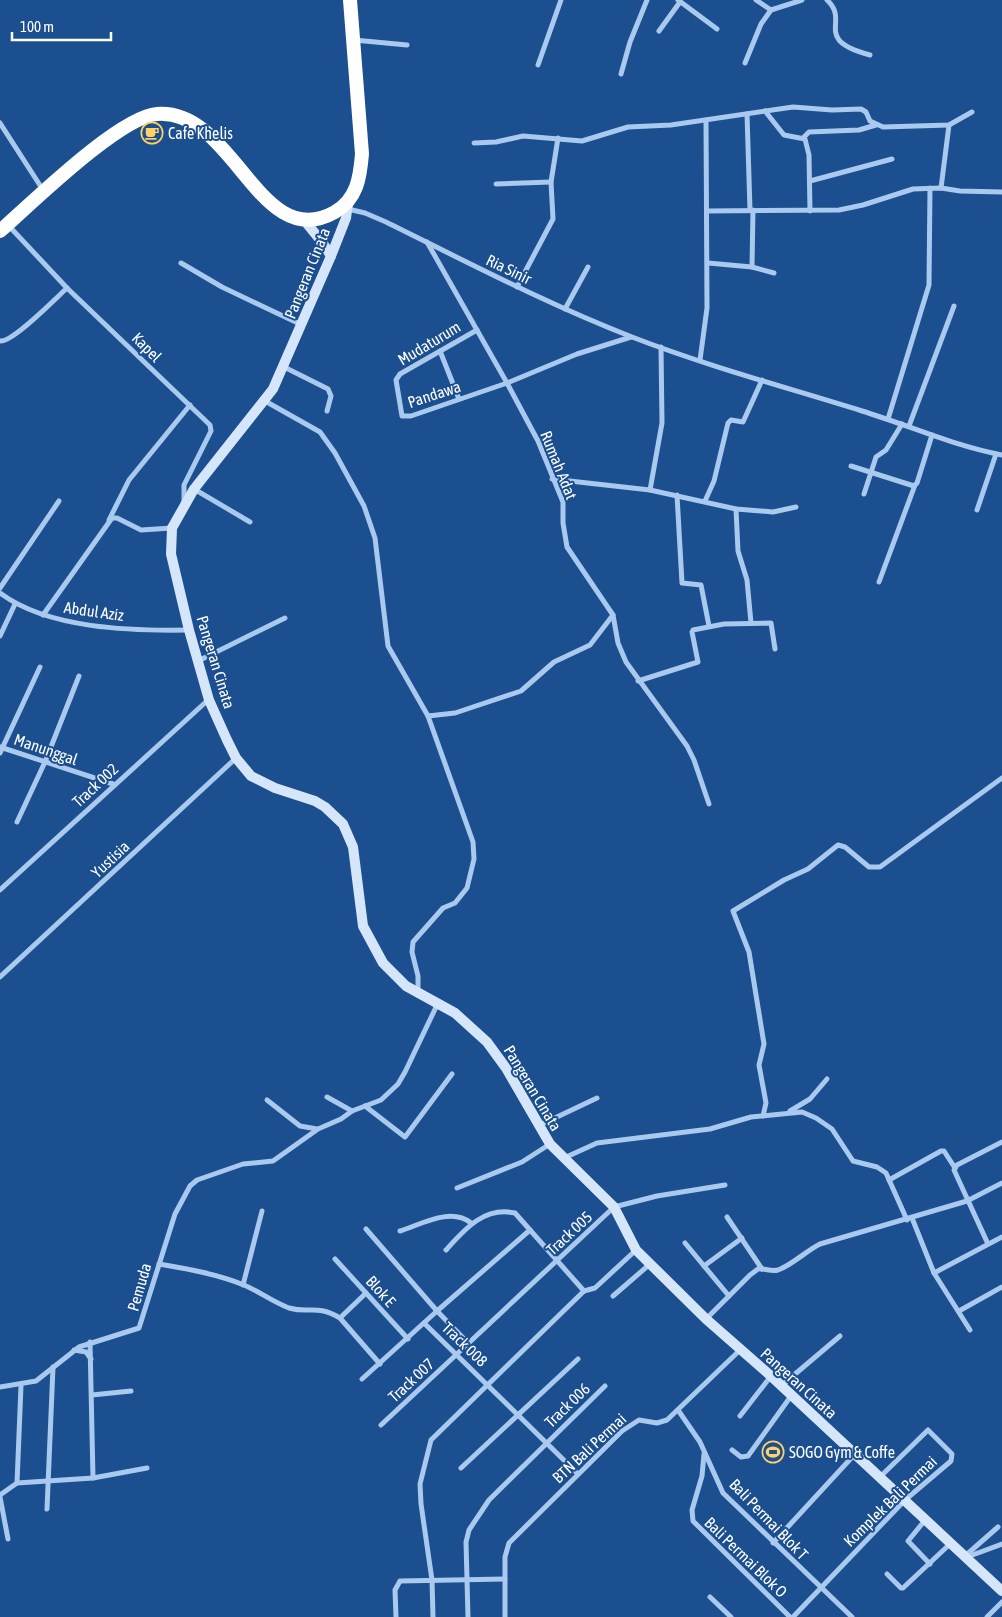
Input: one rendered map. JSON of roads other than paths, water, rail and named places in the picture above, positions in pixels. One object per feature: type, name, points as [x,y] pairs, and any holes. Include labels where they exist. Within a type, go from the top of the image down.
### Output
[{"type":"highway","points":[[4,228],[44,192],[122,128],[148,116],[163,114],[188,122],[208,132],[266,200],[292,216],[304,220],[324,217],[348,206],[359,183],[362,154],[350,0]]},
{"type":"street","points":[[538,65],[561,0]]},
{"type":"street","points":[[621,74],[630,42],[647,0]]},
{"type":"street","points":[[756,0],[772,10]]},
{"type":"street","points":[[746,63],[761,24],[772,10],[802,0]]},
{"type":"street","points":[[827,0],[832,6],[836,33],[841,45],[870,55]]},
{"type":"street","points":[[659,31],[679,1],[718,29]]},
{"type":"street","points":[[353,40],[407,45]]},
{"type":"street","points":[[474,144],[496,142],[523,136],[582,140],[628,127],[706,120],[793,107],[832,110],[861,109],[876,125]]},
{"type":"street","points":[[764,111],[784,135],[803,138]]},
{"type":"street","points":[[803,138],[809,132],[859,130],[876,125],[949,125],[972,112]]},
{"type":"street","points":[[747,114],[752,267]]},
{"type":"street","points":[[700,360],[707,308],[706,120]]},
{"type":"street","points":[[0,123],[44,192]]},
{"type":"street","points":[[941,188],[949,125]]},
{"type":"street","points":[[517,287],[551,226],[554,213],[551,182],[558,138]]},
{"type":"street","points":[[803,138],[809,155],[810,211]]},
{"type":"street","points":[[810,181],[892,159]]},
{"type":"street","points":[[496,184],[551,182]]},
{"type":"street","points":[[707,211],[839,210],[869,204],[903,191],[930,188],[1002,192]]},
{"type":"street","points":[[888,419],[929,285],[930,188]]},
{"type":"street","name":"Ria Sinir","points":[[348,206],[427,242],[517,287],[631,336],[762,380],[999,454]]},
{"type":"street","name":"Pangeran Cinata","points":[[348,206],[331,256],[284,367],[265,401],[226,446],[194,489],[172,528],[171,554],[189,630],[209,700],[236,758],[251,776],[275,788],[315,801],[325,807],[343,824],[353,847],[360,910],[369,940],[383,963],[397,979],[418,994],[438,1003],[466,1023],[487,1042],[506,1068],[537,1126],[562,1158],[614,1208],[636,1250],[706,1319],[771,1376],[1002,1591]]},
{"type":"street","points":[[304,220],[331,256]]},
{"type":"street","name":"Kapel","points":[[4,228],[212,428],[184,485],[184,504]]},
{"type":"street","name":"Rumah Adat","points":[[427,242],[538,441],[563,502],[563,523],[567,546],[613,615],[620,649],[638,681],[687,746],[694,760],[709,804]]},
{"type":"street","points":[[182,263],[222,287],[303,325]]},
{"type":"street","points":[[708,263],[752,267],[774,273]]},
{"type":"street","points":[[565,309],[588,267]]},
{"type":"street","points":[[0,341],[5,341],[26,325],[67,288]]},
{"type":"street","points":[[909,426],[954,306]]},
{"type":"street","name":"Mudaturum","points":[[397,380],[408,368],[477,330]]},
{"type":"street","name":"Pandawa","points":[[397,380],[400,412],[403,416],[507,383],[577,354],[631,336]]},
{"type":"street","points":[[650,490],[662,423],[661,347]]},
{"type":"street","points":[[440,351],[459,399]]},
{"type":"street","points":[[284,367],[328,390],[331,396],[327,411]]},
{"type":"street","points":[[705,501],[714,481],[728,423],[731,420],[743,422],[762,380]]},
{"type":"street","points":[[265,401],[320,432],[335,453],[364,506],[374,538],[388,646],[428,716],[473,842],[474,859],[470,884],[459,900],[443,908],[413,942],[412,952],[418,976],[418,994]]},
{"type":"street","points":[[43,615],[109,521],[129,480],[190,405]]},
{"type":"street","points":[[864,494],[876,457],[886,450],[902,424]]},
{"type":"street","points":[[879,582],[932,434]]},
{"type":"street","points":[[977,510],[999,454]]},
{"type":"street","points":[[851,466],[915,485]]},
{"type":"street","points":[[552,479],[650,490],[736,509],[773,512],[796,507]]},
{"type":"street","points":[[194,489],[250,522]]},
{"type":"street","points":[[677,495],[682,583],[700,584],[702,586],[710,626]]},
{"type":"street","points":[[0,588],[59,501]]},
{"type":"street","points":[[736,509],[738,550],[747,580],[751,623]]},
{"type":"street","points":[[109,521],[117,518],[141,530],[172,528]]},
{"type":"street","name":"Abdul Aziz","points":[[0,593],[15,604],[43,615],[132,629],[189,630]]},
{"type":"street","points":[[0,636],[15,604]]},
{"type":"street","points":[[428,716],[455,713],[521,691],[554,662],[593,643],[613,615]]},
{"type":"street","points":[[198,661],[285,618]]},
{"type":"street","points":[[638,681],[698,662],[692,632],[710,626],[751,623],[772,624],[776,649]]},
{"type":"street","points":[[1,749],[40,667]]},
{"type":"street","points":[[17,822],[45,762],[79,676]]},
{"type":"street","name":"Track 002","points":[[0,890],[113,784],[209,700]]},
{"type":"street","name":"Manunggal","points":[[1,749],[113,784]]},
{"type":"street","name":"Yustisia","points":[[0,977],[236,758]]},
{"type":"street","points":[[763,1116],[766,1103],[759,1065],[764,1044],[751,960],[733,913],[735,909],[784,880],[808,869],[838,845],[845,847],[869,867],[880,867],[1002,778]]},
{"type":"street","points":[[266,1100],[300,1126],[318,1129],[341,1119],[352,1111],[380,1100],[398,1084],[438,1003]]},
{"type":"street","points":[[365,1106],[406,1137],[432,1104],[452,1074]]},
{"type":"street","points":[[787,1113],[810,1100],[827,1079]]},
{"type":"street","points":[[327,1097],[352,1111]]},
{"type":"street","points":[[537,1126],[597,1098]]},
{"type":"street","points":[[562,1158],[597,1143],[710,1129],[752,1117],[806,1113],[825,1124],[837,1134],[853,1161],[882,1170],[910,1219],[934,1272],[970,1330]]},
{"type":"street","name":"Pemuda","points":[[0,1387],[21,1386],[36,1382],[74,1350],[90,1342],[139,1328],[175,1214],[190,1186],[197,1180],[243,1164],[266,1162],[283,1155],[318,1129]]},
{"type":"street","points":[[955,1168],[1002,1142]]},
{"type":"street","points":[[457,1188],[522,1162],[550,1144]]},
{"type":"street","points":[[889,1180],[941,1150],[944,1151],[955,1168],[967,1201],[988,1244]]},
{"type":"street","points":[[706,1319],[750,1275],[762,1269],[772,1271],[781,1269],[804,1252],[820,1244],[967,1201],[1002,1183]]},
{"type":"street","name":"Track 005","points":[[457,1353],[614,1208],[657,1196],[725,1185]]},
{"type":"street","points":[[243,1285],[262,1211]]},
{"type":"street","points":[[446,1250],[471,1223],[484,1215],[508,1211],[515,1213],[584,1291]]},
{"type":"street","points":[[400,1231],[454,1215],[464,1217],[471,1223]]},
{"type":"street","points":[[727,1216],[762,1269]]},
{"type":"street","name":"Track 008","points":[[366,1228],[437,1311],[424,1322],[578,1474]]},
{"type":"street","points":[[468,1343],[437,1311],[530,1230]]},
{"type":"street","points":[[934,1272],[1002,1236]]},
{"type":"street","points":[[704,1266],[742,1238]]},
{"type":"street","points":[[685,1243],[729,1296]]},
{"type":"street","points":[[433,1617],[432,1580],[420,1484],[431,1440],[487,1383],[584,1291],[595,1288],[636,1250]]},
{"type":"street","name":"Blok E","points":[[335,1259],[408,1339]]},
{"type":"street","points":[[159,1264],[203,1272],[243,1285],[286,1307],[320,1309],[340,1318],[380,1364]]},
{"type":"street","points":[[613,1296],[650,1264]]},
{"type":"street","points":[[958,1311],[1002,1288]]},
{"type":"street","points":[[340,1318],[366,1293]]},
{"type":"street","points":[[362,1380],[424,1322]]},
{"type":"street","points":[[781,1386],[840,1336]]},
{"type":"street","points":[[90,1342],[93,1478]]},
{"type":"street","points":[[74,1350],[86,1352],[91,1359]]},
{"type":"street","name":"BTN Bali Permai","points":[[505,1617],[506,1550],[509,1543],[632,1423],[642,1419],[659,1423],[678,1410],[740,1350]]},
{"type":"street","name":"Track 007","points":[[381,1425],[457,1353]]},
{"type":"street","points":[[461,1468],[578,1359]]},
{"type":"street","points":[[47,1509],[53,1368]]},
{"type":"street","points":[[740,1416],[771,1376]]},
{"type":"street","points":[[17,1483],[21,1386]]},
{"type":"street","name":"Track 006","points":[[468,1617],[466,1542],[469,1530],[489,1500],[605,1386]]},
{"type":"street","points":[[92,1395],[131,1391]]},
{"type":"street","points":[[732,1450],[741,1457],[748,1456],[792,1396]]},
{"type":"street","name":"Bali Permai Blok T","points":[[678,1410],[691,1426],[723,1493],[852,1617]]},
{"type":"street","name":"Komplek Bali Permai","points":[[792,1617],[905,1500],[952,1458],[952,1454],[930,1431],[924,1433],[879,1477]]},
{"type":"street","name":"Bali Permai Blok O","points":[[704,1453],[702,1476],[692,1510],[692,1521],[792,1617]]},
{"type":"street","points":[[773,1543],[854,1455]]},
{"type":"street","points":[[8,1539],[0,1496],[17,1483],[93,1478],[147,1468]]},
{"type":"street","points":[[926,1519],[908,1541],[930,1564]]},
{"type":"street","points":[[966,1557],[998,1527]]},
{"type":"street","points":[[887,1574],[903,1588],[952,1543]]},
{"type":"street","points":[[966,1557],[1002,1544]]},
{"type":"street","points":[[396,1617],[397,1582],[403,1580],[505,1579]]},
{"type":"street","points":[[710,1597],[731,1617]]},
{"type":"street","points":[[987,1617],[1002,1602]]},
{"type":"place","name":"Cafe Khelis","points":[[152,133]]},
{"type":"place","name":"SOGO Gym & Coffe","points":[[773,1452]]}]
